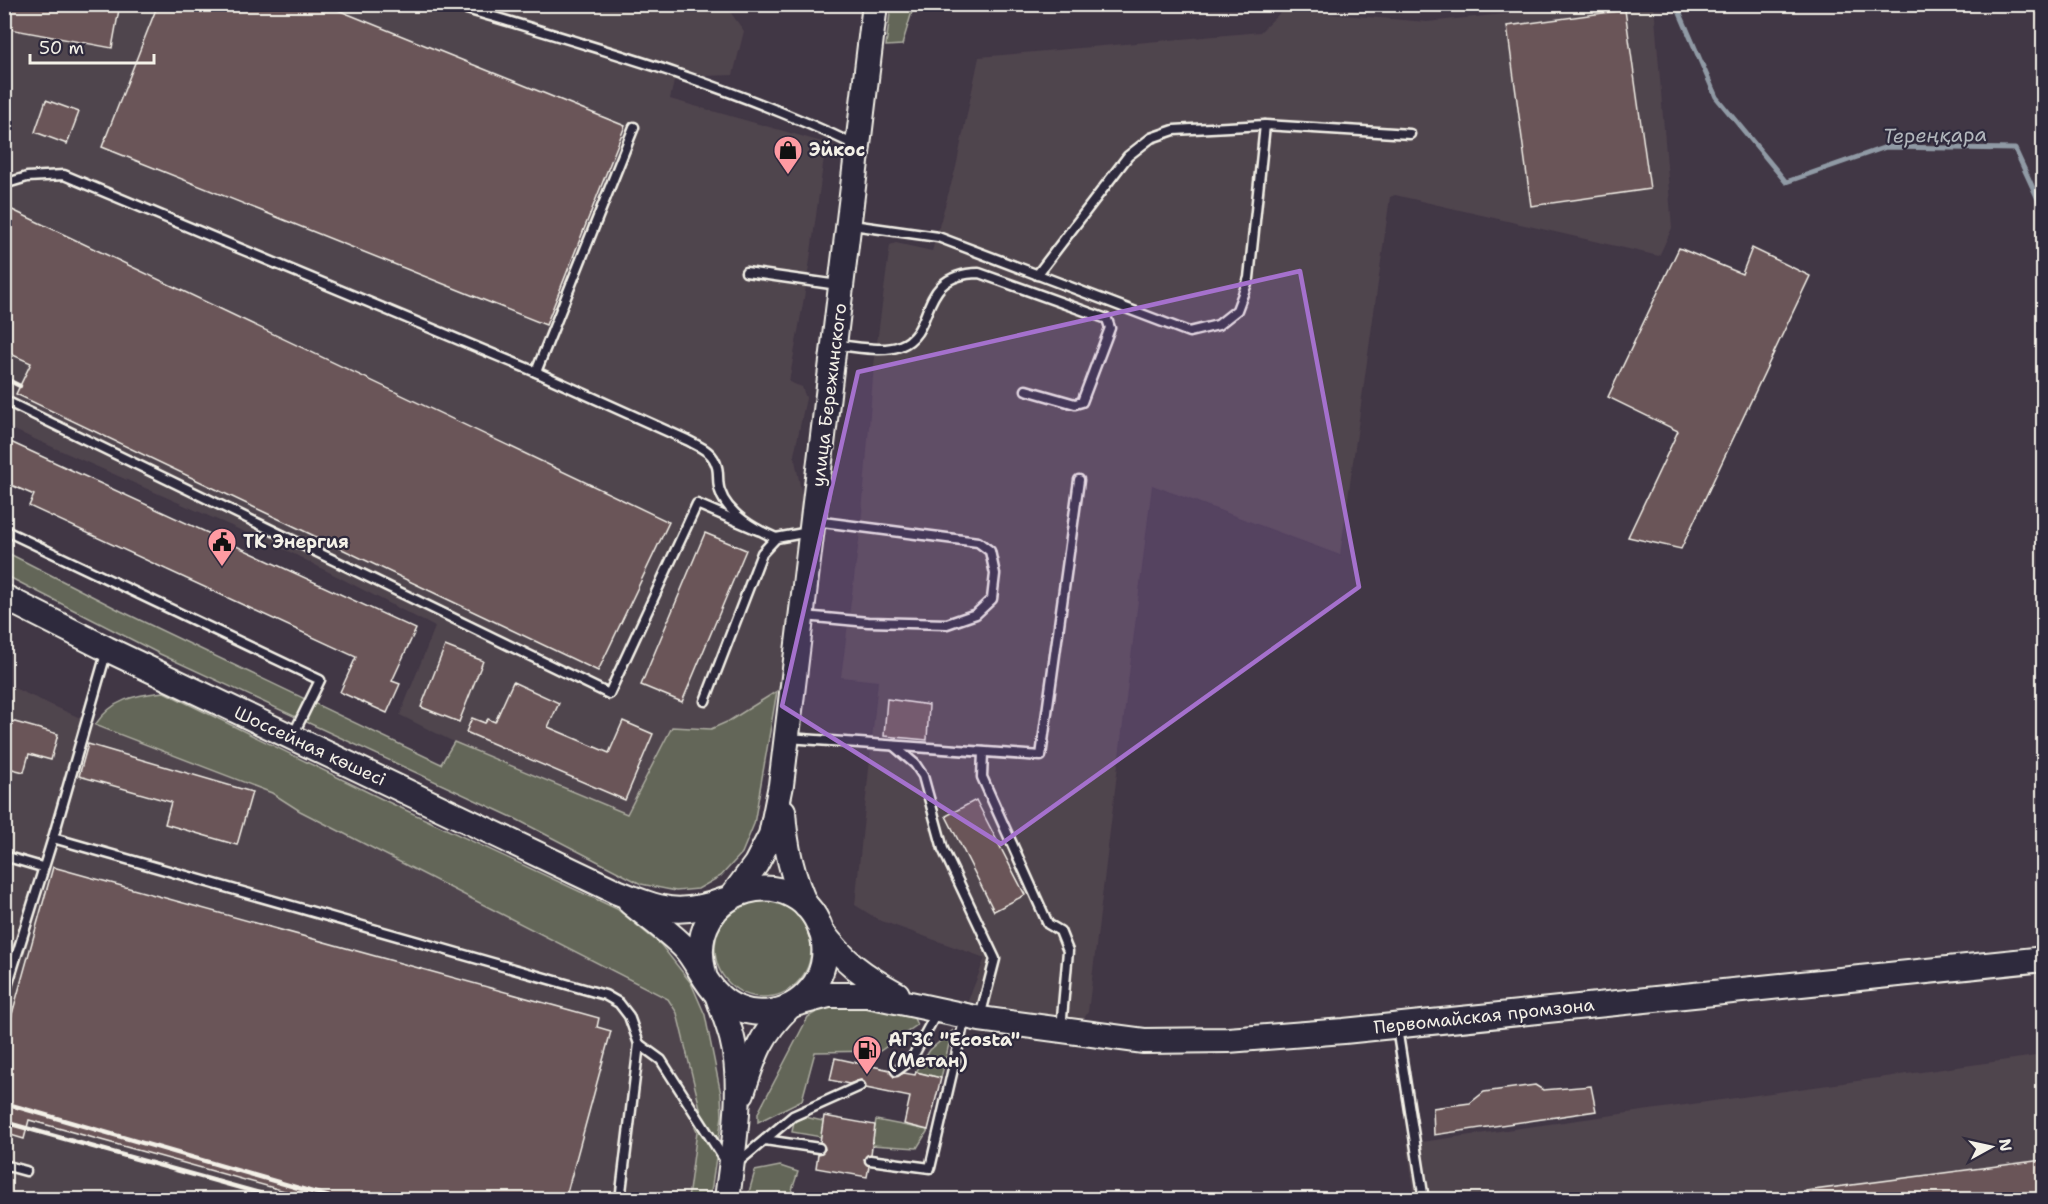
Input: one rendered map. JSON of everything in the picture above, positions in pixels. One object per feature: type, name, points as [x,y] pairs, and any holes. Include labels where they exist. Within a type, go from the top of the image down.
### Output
[{"type":"main road","name":"улица Бережинского","points":[[781,785],[814,526],[875,4]]},
{"type":"main road","name":"Шоссейная көшесі","points":[[4,597],[107,649],[617,892]]},
{"type":"main road","points":[[704,974],[700,947],[707,921],[756,864],[771,835],[781,785]]},
{"type":"main road","points":[[781,785],[788,859],[795,883],[821,931],[840,955],[863,976],[932,1011]]},
{"type":"main road","points":[[617,892],[650,906],[671,910],[698,910],[755,888],[769,889],[795,898],[806,906]]},
{"type":"main road","points":[[617,892],[684,947],[717,994],[733,1040],[736,1113],[727,1200]]},
{"type":"main road","points":[[736,1113],[756,1049],[770,1025],[812,988],[823,966],[825,955],[821,931]]},
{"type":"main road","name":"Первомайская промзона","points":[[932,1011],[1060,1031],[1144,1041],[1228,1040],[2043,959]]},
{"type":"main road","points":[[717,994],[728,1003],[754,1013],[768,1013],[829,995],[868,995],[932,1011]]},
{"type":"lane","points":[[450,4],[682,75],[793,115],[857,146]]},
{"type":"lane","points":[[848,225],[938,237],[1189,332],[1218,325],[1237,310],[1249,278],[1265,125]]},
{"type":"lane","points":[[1037,275],[1128,156],[1151,138],[1174,130],[1265,125],[1410,134]]},
{"type":"lane","points":[[536,372],[634,127]]},
{"type":"lane","points":[[4,184],[27,177],[64,175],[536,372],[709,451],[717,466],[720,492],[731,507],[758,530]]},
{"type":"lane","points":[[746,272],[842,286]]},
{"type":"lane","points":[[835,345],[900,346],[913,338],[942,283],[962,274],[979,273],[1107,319],[1110,328],[1082,402],[1075,404],[1026,390]]},
{"type":"lane","points":[[4,400],[609,694],[698,504],[776,538]]},
{"type":"lane","points":[[787,738],[1041,756],[1079,480]]},
{"type":"lane","points":[[705,701],[762,553],[776,538],[814,526],[978,542],[990,551],[995,574],[992,600],[976,614],[947,624],[867,622],[802,616]]},
{"type":"lane","points":[[4,530],[320,680],[292,738]]},
{"type":"lane","points":[[4,996],[42,867],[53,838],[107,649]]},
{"type":"lane","points":[[870,1160],[930,1168],[972,1018],[995,959],[943,849],[923,776],[915,764],[894,745]]},
{"type":"lane","points":[[983,752],[982,777],[1048,924],[1060,931],[1068,951],[1060,1031]]},
{"type":"lane","points":[[53,838],[605,995],[619,1003],[629,1016],[639,1044],[620,1200]]},
{"type":"lane","points":[[4,856],[42,867]]},
{"type":"lane","points":[[896,1071],[911,1060],[932,1011]]},
{"type":"lane","points":[[1396,1025],[1425,1200]]},
{"type":"lane","points":[[639,1044],[661,1060],[730,1168],[793,1116],[860,1086]]},
{"type":"lane","points":[[765,1140],[819,1148]]},
{"type":"lane","points":[[4,1164],[26,1171]]},
{"type":"highlighted area","points":[[1300,271],[1359,587],[1001,844],[782,706],[858,372]]},
{"type":"shaded area","points":[[5,5],[725,5],[744,31],[733,75],[675,77],[670,99],[826,143],[807,281],[789,382],[802,387],[806,398],[794,455],[803,500],[802,533],[786,666],[777,691],[729,721],[711,729],[672,727],[627,815],[454,742],[400,715],[435,627],[290,552],[5,426]]},
{"type":"shaded area","points":[[1591,5],[1654,5],[1672,228],[1659,256],[1395,195],[1390,197],[1340,555],[1152,485],[1088,1012],[1083,1020],[968,1001],[985,958],[879,920],[855,905],[878,681],[841,677],[861,525],[874,365],[890,245],[896,243],[932,251],[956,167],[979,57],[1260,32],[1283,10],[1427,22]]},
{"type":"shaded area","points":[[5,684],[100,727],[272,793],[300,811],[668,999],[677,1013],[701,1113],[688,1199],[5,1200]]},
{"type":"shaded area","points":[[2043,1055],[2043,1199],[1415,1199],[1407,1144]]},
{"type":"green space","points":[[891,5],[914,5],[902,45],[886,46]]},
{"type":"green space","points":[[4,551],[121,611],[441,764],[454,742],[627,814],[672,727],[711,729],[729,721],[777,691],[754,824],[742,853],[721,876],[698,889],[676,891],[641,884],[514,818],[160,654],[5,575]]},
{"type":"green space","points":[[164,692],[384,800],[617,909],[661,945],[691,983],[705,1015],[721,1094],[722,1116],[710,1199],[688,1199],[697,1131],[692,1120],[701,1112],[677,1013],[668,999],[300,811],[272,793],[95,725],[109,709],[125,700]]},
{"type":"green space","points":[[763,901],[782,904],[797,915],[808,930],[811,949],[808,968],[797,983],[782,994],[763,997],[744,994],[729,983],[718,968],[715,949],[718,930],[729,915],[744,904]]},
{"type":"green space","points":[[832,1002],[913,1016],[917,1025],[880,1051],[815,1052],[802,1100],[758,1122],[758,1113],[808,1017]]},
{"type":"green space","points":[[952,1031],[941,1078],[916,1072],[930,1050]]},
{"type":"green space","points":[[805,1117],[823,1121],[821,1137],[792,1132],[794,1121]]},
{"type":"green space","points":[[876,1120],[928,1130],[917,1148],[872,1145]]},
{"type":"green space","points":[[780,1166],[798,1172],[789,1199],[747,1199],[755,1171]]},
{"type":"building","points":[[4,4],[120,4],[112,48],[4,28]]},
{"type":"building","points":[[158,4],[323,4],[625,126],[546,325],[102,147]]},
{"type":"building","points":[[1625,10],[1650,189],[1531,206],[1507,26]]},
{"type":"building","points":[[46,100],[79,112],[67,144],[35,132]]},
{"type":"building","points":[[4,206],[669,522],[598,671],[16,394],[31,363],[4,351]]},
{"type":"building","points":[[1679,248],[1742,274],[1752,248],[1810,276],[1681,549],[1628,537],[1678,431],[1608,397]]},
{"type":"building","name":"ТК Энергия","points":[[4,439],[416,629],[392,681],[400,684],[387,713],[340,692],[356,657],[29,506],[34,495],[4,482]]},
{"type":"building","points":[[705,533],[746,550],[682,702],[641,685]]},
{"type":"building","points":[[445,646],[483,661],[459,722],[421,707]]},
{"type":"building","points":[[513,682],[559,703],[548,727],[609,753],[623,721],[653,734],[625,800],[466,732],[472,718],[485,723],[488,719],[495,722]]},
{"type":"building","points":[[887,699],[929,705],[927,740],[884,736]]},
{"type":"building","points":[[4,719],[58,734],[51,760],[29,754],[24,772],[4,767]]},
{"type":"building","points":[[88,744],[252,792],[237,845],[165,824],[171,802],[79,776]]},
{"type":"building","points":[[976,800],[1025,895],[994,911],[946,816]]},
{"type":"building","points":[[53,867],[599,1018],[597,1027],[611,1031],[565,1200],[317,1200],[29,1120],[24,1139],[4,1133],[4,1043]]},
{"type":"building","points":[[835,1058],[890,1070],[894,1077],[904,1073],[915,1075],[916,1072],[941,1078],[928,1130],[904,1124],[910,1097],[866,1088],[861,1080],[849,1084],[830,1080]]},
{"type":"building","points":[[1535,1085],[1543,1090],[1591,1086],[1596,1111],[1434,1135],[1433,1108],[1470,1103],[1484,1092]]},
{"type":"building","points":[[824,1116],[875,1125],[871,1154],[864,1159],[869,1166],[867,1177],[816,1168],[818,1154],[825,1149],[820,1142]]},
{"type":"building","points":[[2043,1160],[2043,1200],[1806,1200],[1806,1191]]},
{"type":"waterway","name":"Тереңқара","points":[[1676,4],[1716,97],[1786,182],[1886,147],[2015,149],[2044,212]]},
{"type":"railway","points":[[4,378],[20,386]]},
{"type":"railway","points":[[4,1103],[340,1200]]},
{"type":"railway","points":[[4,1122],[284,1200]]},
{"type":"place","name":"Эйкос","points":[[788,176]]},
{"type":"place","name":"ТК Энергия","points":[[222,568]]},
{"type":"place","name":"АГЗС \"Ecosta\" (Метан)","points":[[867,1076]]}]
